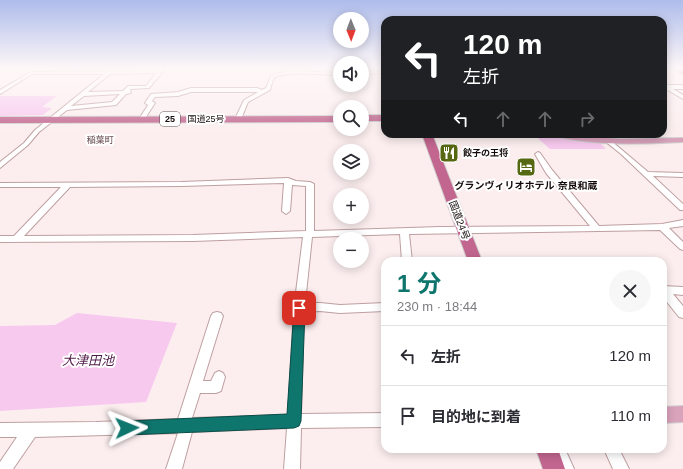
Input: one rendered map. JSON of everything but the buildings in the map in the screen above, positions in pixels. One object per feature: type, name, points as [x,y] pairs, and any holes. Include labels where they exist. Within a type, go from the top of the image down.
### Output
[{"type":"highway","name":"国道25号","points":[[0,120],[333,118]]},
{"type":"highway","points":[[369,118],[381,118]]},
{"type":"highway","name":"国道24号","points":[[429,138],[474,257]]},
{"type":"highway","points":[[548,453],[554,469]]},
{"type":"main road","points":[[576,138],[683,140]]},
{"type":"main road","points":[[667,415],[683,414]]},
{"type":"street","points":[[0,166],[26,144],[37,131],[87,90]]},
{"type":"street","points":[[152,95],[178,94],[191,90],[257,90],[264,92]]},
{"type":"street","points":[[238,119],[246,102],[267,90]]},
{"type":"street","points":[[670,90],[683,97]]},
{"type":"street","points":[[82,94],[148,91],[153,92],[152,95]]},
{"type":"street","points":[[65,108],[114,104],[125,92]]},
{"type":"street","points":[[142,119],[152,103],[148,103],[152,95]]},
{"type":"street","points":[[602,139],[623,153],[683,208]]},
{"type":"street","points":[[538,154],[549,171],[597,229]]},
{"type":"street","points":[[646,174],[683,175]]},
{"type":"street","points":[[286,210],[288,180]]},
{"type":"street","points":[[0,185],[250,182],[288,180],[294,183],[310,184],[309,234],[299,308],[292,469]]},
{"type":"street","points":[[17,238],[68,184]]},
{"type":"street","points":[[0,239],[193,238],[464,230],[597,229],[662,227],[683,223]]},
{"type":"street","points":[[662,227],[683,247]]},
{"type":"street","points":[[404,232],[407,257]]},
{"type":"street","points":[[667,290],[683,291]]},
{"type":"street","points":[[667,295],[683,314]]},
{"type":"street","points":[[299,308],[320,307],[340,309],[381,307]]},
{"type":"street","points":[[174,469],[195,387],[216,316]]},
{"type":"street","points":[[195,387],[216,387],[219,377]]},
{"type":"street","points":[[0,430],[185,426],[294,421],[381,420]]},
{"type":"street","points":[[4,469],[31,430]]},
{"type":"street","points":[[560,453],[566,469]]},
{"type":"street","points":[[612,453],[621,469]]},
{"type":"water","points":[[0,96],[57,96],[42,107],[52,108],[43,115],[0,116]]},
{"type":"water","points":[[538,138],[595,138],[606,149],[550,149]]},
{"type":"water","name":"大津田池","points":[[77,313],[177,323],[146,402],[0,411],[0,326],[55,325]]},
{"type":"place","name":"餃子の王将","points":[[449,153]]},
{"type":"place","name":"グランヴィリオホテル 奈良和蔵","points":[[526,167]]},
{"type":"district","name":"稲葉町","points":[[100,140]]},
{"type":"route","points":[[127,428],[294,421],[299,308]]}]
